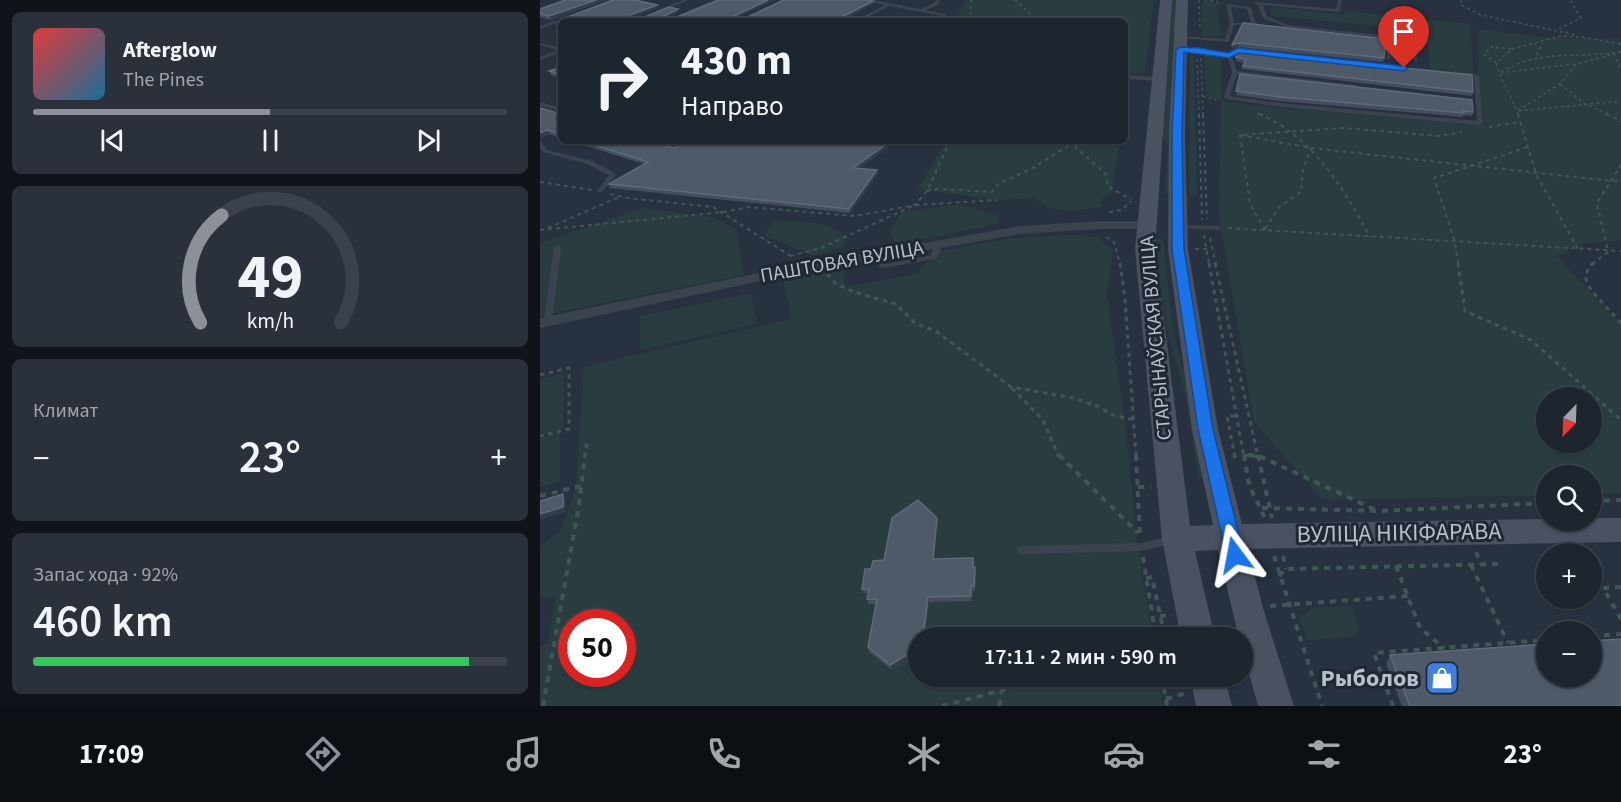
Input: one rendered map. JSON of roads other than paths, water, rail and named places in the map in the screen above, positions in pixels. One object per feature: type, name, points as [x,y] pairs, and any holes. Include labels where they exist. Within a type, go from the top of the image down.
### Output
[{"type":"main road","name":"СТАРЫНАЎСКАЯ ВУЛІЦА","points":[[1166,0],[1145,249],[1177,539],[1196,627]]},
{"type":"main road","name":"СТАРЫНАЎСКАЯ ВУЛІЦА","points":[[1182,0],[1192,44],[1176,227],[1205,429],[1246,608],[1276,706]]},
{"type":"main road","points":[[1146,225],[1176,227]]},
{"type":"main road","name":"ВУЛІЦА НІКІФАРАВА","points":[[1177,539],[1231,537],[1274,522],[1621,530]]},
{"type":"main road","points":[[1210,687],[1214,706]]},
{"type":"street","name":"ПАШТОВАЯ ВУЛІЦА","points":[[544,322],[873,256],[1021,230],[1100,225],[1146,225]]},
{"type":"lane","points":[[642,18],[687,0]]},
{"type":"lane","points":[[674,18],[717,0]]},
{"type":"lane","points":[[745,18],[785,0]]},
{"type":"lane","points":[[865,0],[944,15],[944,18]]},
{"type":"lane","points":[[920,11],[936,4],[938,0]]},
{"type":"lane","points":[[1225,0],[1338,11],[1340,0]]},
{"type":"lane","points":[[1260,4],[1265,17],[1287,26],[1380,36],[1390,42],[1414,45],[1415,61]]},
{"type":"lane","points":[[863,18],[889,5]]},
{"type":"lane","points":[[1192,44],[1227,41],[1232,24],[1227,5],[1249,8],[1254,23],[1232,24]]},
{"type":"lane","points":[[568,18],[573,16]]},
{"type":"lane","points":[[540,28],[558,21]]},
{"type":"lane","points":[[1389,58],[1390,42]]},
{"type":"lane","points":[[540,44],[558,49]]},
{"type":"lane","points":[[1192,44],[1208,51],[1229,55],[1238,50],[1357,63]]},
{"type":"lane","points":[[1208,51],[1209,45],[1214,46]]},
{"type":"lane","points":[[540,58],[558,51]]},
{"type":"lane","points":[[1229,55],[1235,72],[1227,97],[1280,105],[1480,123],[1476,76],[1452,74]]},
{"type":"lane","points":[[1235,72],[1362,88]]},
{"type":"lane","points":[[1128,77],[1158,79]]},
{"type":"lane","points":[[1467,100],[1478,101]]},
{"type":"lane","points":[[540,104],[558,109]]},
{"type":"lane","points":[[540,144],[545,151],[597,166],[609,172],[612,175],[600,191]]},
{"type":"lane","points":[[1176,227],[1218,228]]},
{"type":"lane","points":[[544,322],[557,248]]},
{"type":"lane","points":[[1022,550],[1141,547],[1177,539]]},
{"type":"place","name":"Рыболов","points":[[1442,678]]}]
